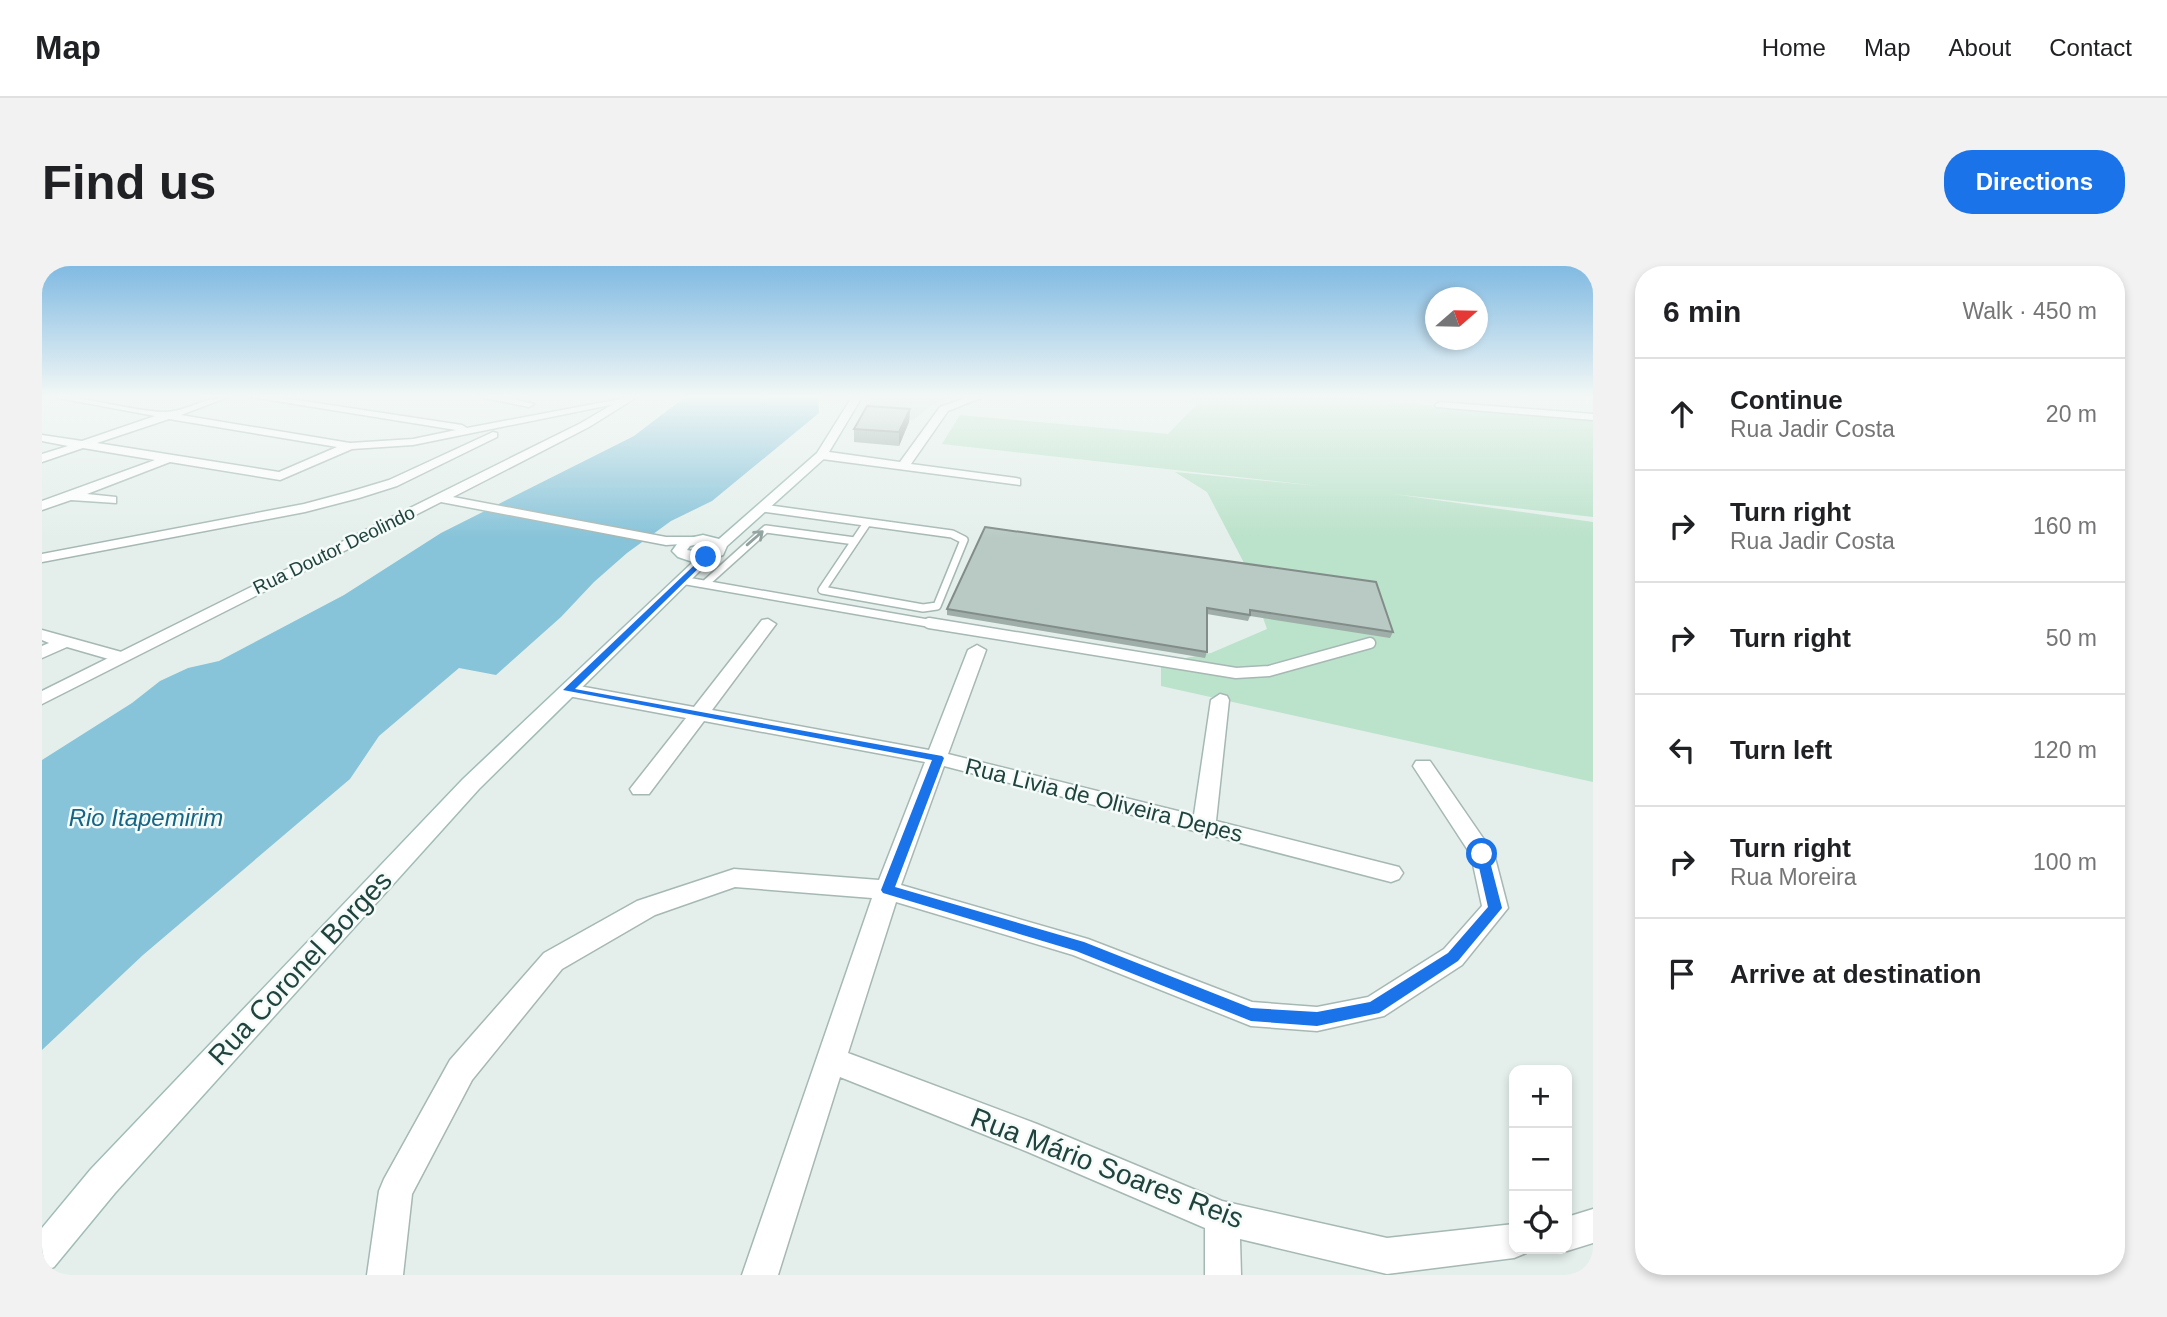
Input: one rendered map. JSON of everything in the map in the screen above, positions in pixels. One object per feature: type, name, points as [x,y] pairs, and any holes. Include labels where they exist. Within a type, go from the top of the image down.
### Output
[{"type":"street","points":[[76,444],[280,476],[350,446]]},
{"type":"street","points":[[338,444],[380,444]]},
{"type":"street","points":[[42,558],[305,508],[393,483],[476,444]]},
{"type":"street","name":"Rua Doutor Deolindo","points":[[42,698],[547,444]]},
{"type":"street","name":"Rua Coronel Borges","points":[[42,1255],[103,1181],[471,783],[706,557],[719,552],[720,545],[822,455],[829,444]]},
{"type":"street","points":[[903,466],[919,444]]},
{"type":"street","points":[[42,458],[81,445]]},
{"type":"street","points":[[822,455],[1016,482]]},
{"type":"street","points":[[42,506],[169,458]]},
{"type":"street","points":[[42,491],[111,500]]},
{"type":"street","points":[[439,498],[680,544],[720,545]]},
{"type":"street","points":[[680,544],[736,531]]},
{"type":"street","points":[[680,544],[706,557]]},
{"type":"street","points":[[680,544],[684,578]]},
{"type":"street","points":[[641,789],[701,715],[768,624]]},
{"type":"street","points":[[42,635],[119,657]]},
{"type":"street","points":[[42,653],[64,642]]},
{"type":"street","points":[[767,1272],[831,1060],[887,890],[977,650]]},
{"type":"street","name":"Rua Livia de Oliveira Depes","points":[[568,690],[938,758],[1391,873]]},
{"type":"street","points":[[1204,825],[1220,700]]},
{"type":"street","points":[[385,1275],[396,1192],[461,1070],[554,961],[646,908],[734,878],[887,890],[1079,946],[1251,1014],[1317,1019],[1374,1008],[1453,957],[1495,908],[1482,854],[1423,766]]},
{"type":"street","name":"Rua Mário Soares Reis","points":[[831,1060],[1037,1140],[1222,1219],[1387,1256],[1509,1242]]},
{"type":"street","points":[[1222,1219],[1223,1275]]},
{"type":"street","points":[[1572,1232],[1593,1226]]},
{"type":"lane","points":[[764,508],[952,534],[964,540],[937,606],[923,608],[822,590],[867,523]]},
{"type":"lane","points":[[705,584],[766,529],[855,541]]},
{"type":"lane","points":[[684,578],[705,584],[1059,646],[1236,673],[1269,671],[1370,643]]},
{"type":"green space","points":[[943,444],[1593,444],[1593,517],[1393,494],[1593,522],[1593,782],[1161,686],[1161,663],[1211,653],[1267,629],[1243,561],[1207,492],[1175,472],[1319,486]]},
{"type":"water","name":"Rio Itapemirim","points":[[618,444],[781,444],[712,501],[671,521],[627,553],[496,675],[459,668],[379,736],[350,779],[143,955],[42,1050],[42,760],[132,703],[160,681],[188,668],[219,661],[344,595],[441,533]]},
{"type":"building","points":[[985,527],[1376,582],[1393,632],[1250,610],[1250,615],[1207,608],[1207,652],[947,609]]},
{"type":"route","points":[[706,557],[568,690],[938,758],[887,890],[1079,946],[1251,1014],[1317,1019],[1374,1008],[1453,957],[1495,908],[1482,854]]}]
